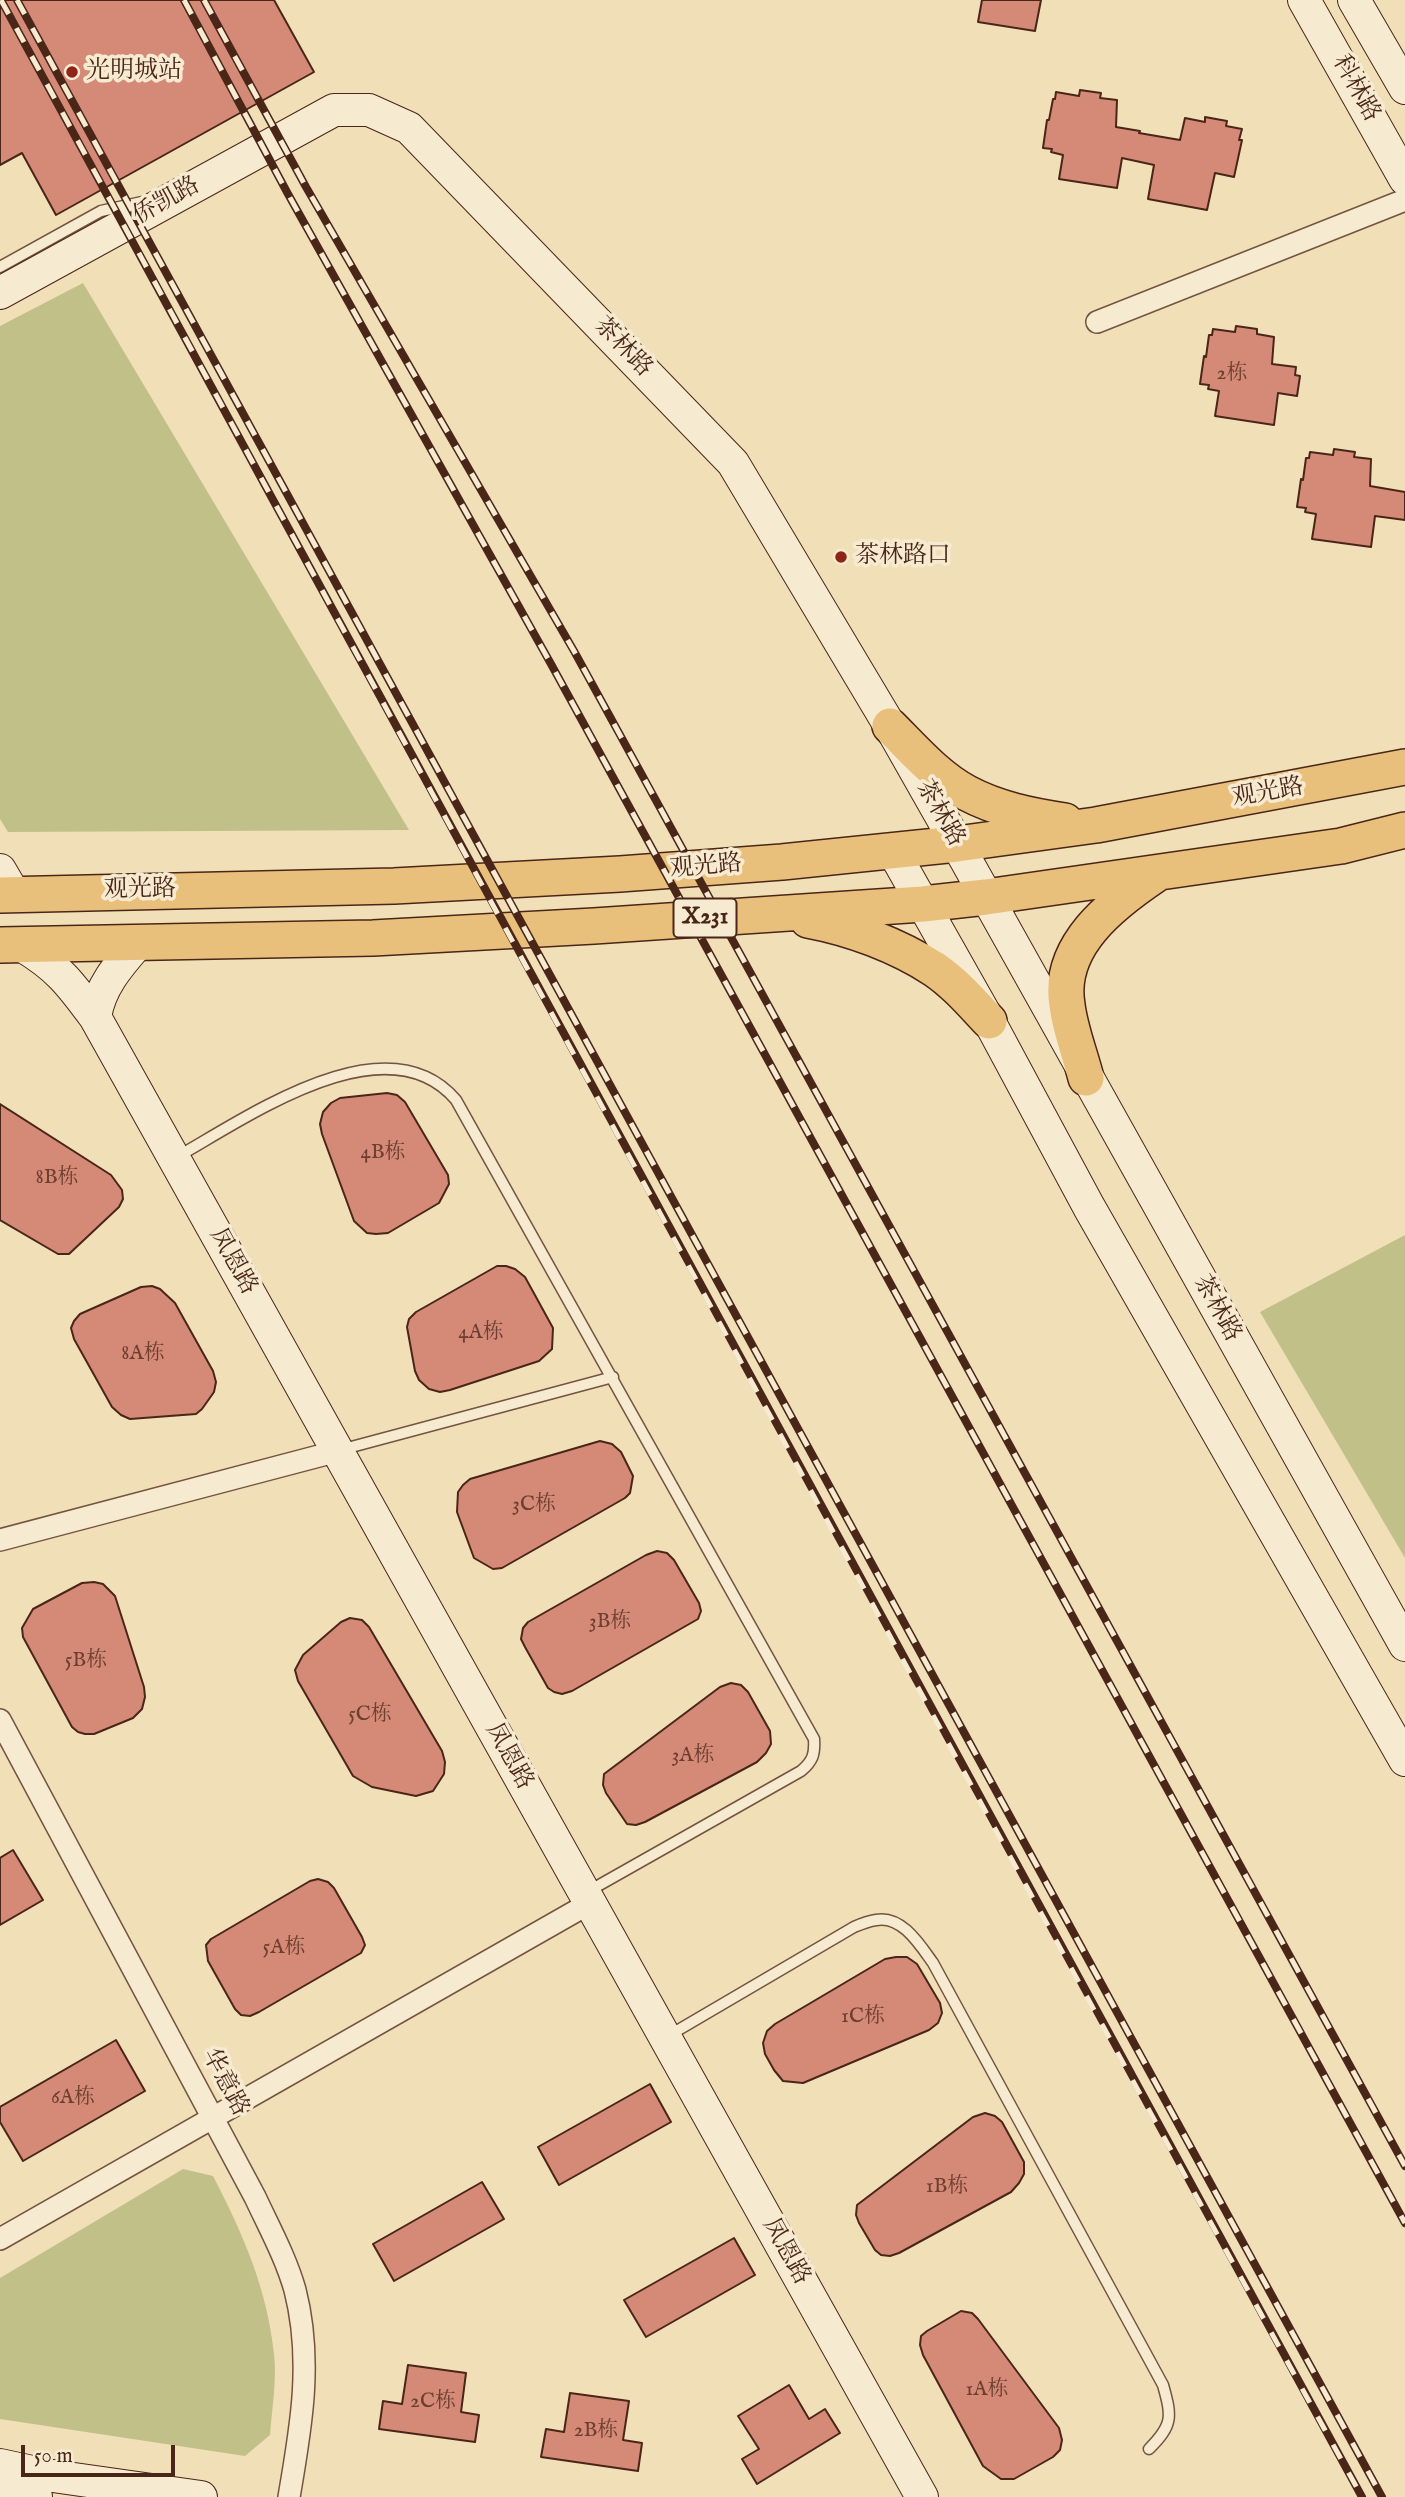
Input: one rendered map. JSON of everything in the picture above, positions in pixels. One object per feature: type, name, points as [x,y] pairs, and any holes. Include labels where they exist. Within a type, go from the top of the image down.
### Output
[{"type":"main road","points":[[890,726],[935,770],[966,792],[1014,811],[1096,825]]},
{"type":"main road","name":"观光路","points":[[5,886],[421,884],[620,874],[894,851],[1096,825],[1405,767]]},
{"type":"main road","name":"观光路","points":[[10,945],[373,938],[923,904],[1341,845],[1405,830]]},
{"type":"main road","points":[[1086,1078],[1066,1004],[1067,981],[1074,955],[1104,913],[1161,871]]},
{"type":"main road","points":[[766,913],[844,929],[906,953],[935,970],[965,995],[989,1021]]},
{"type":"street","name":"科林路","points":[[1304,0],[1405,179]]},
{"type":"street","name":"科林路","points":[[1354,0],[1405,88]]},
{"type":"street","name":"侨凯路","points":[[0,293],[334,110]]},
{"type":"street","name":"茶林路","points":[[334,110],[369,110],[408,128],[733,463],[890,726],[1405,1645]]},
{"type":"street","points":[[1097,322],[1405,200]]},
{"type":"street","points":[[894,851],[1089,1207],[1405,1760]]},
{"type":"street","points":[[95,1017],[97,1004],[112,973],[139,942]]},
{"type":"street","name":"凤恩路","points":[[10,945],[48,961],[95,1017],[922,2497]]},
{"type":"street","points":[[0,1540],[338,1451]]},
{"type":"street","name":"华意路","points":[[0,1720],[255,2197],[276,2241],[294,2289],[302,2328],[305,2369],[303,2414],[289,2497]]},
{"type":"street","points":[[0,2239],[587,1898]]},
{"type":"street","points":[[0,2465],[46,2475],[201,2497]]},
{"type":"street","points":[[0,2488],[36,2497]]},
{"type":"lane","points":[[0,267],[101,211],[185,191]]},
{"type":"lane","points":[[174,1158],[294,1092],[325,1078],[353,1071],[382,1070],[426,1075],[443,1085],[456,1100],[613,1377],[814,1739],[815,1752],[811,1763],[801,1771],[587,1898]]},
{"type":"lane","points":[[338,1451],[613,1377]]},
{"type":"lane","points":[[665,2038],[854,1927],[879,1919],[899,1923],[918,1941],[933,1963],[1163,2385],[1170,2411],[1165,2433],[1149,2449]]},
{"type":"shaded area","points":[[83,283],[409,830],[8,832],[0,819],[0,326]]},
{"type":"shaded area","points":[[1405,1235],[1405,1558],[1260,1312]]},
{"type":"shaded area","points":[[183,2169],[213,2176],[244,2240],[260,2284],[271,2330],[275,2364],[270,2435],[245,2456],[0,2419],[0,2278]]},
{"type":"building","points":[[0,0],[274,0],[314,72],[56,215],[22,153],[0,165]]},
{"type":"building","points":[[982,0],[1041,0],[1035,31],[978,22]]},
{"type":"building","points":[[1080,90],[1101,93],[1100,98],[1117,100],[1116,127],[1140,131],[1139,133],[1180,140],[1185,118],[1205,122],[1205,117],[1227,121],[1226,126],[1242,129],[1234,177],[1215,173],[1207,210],[1148,199],[1154,165],[1122,158],[1117,188],[1059,179],[1063,155],[1043,148],[1047,120],[1056,92],[1079,96]]},
{"type":"building","points":[[1236,326],[1257,329],[1257,334],[1274,337],[1272,364],[1296,367],[1295,375],[1300,376],[1297,396],[1278,393],[1274,425],[1215,416],[1219,391],[1208,389],[1209,385],[1200,384],[1209,335],[1212,335],[1213,329],[1235,332]]},
{"type":"building","points":[[1334,449],[1355,452],[1354,457],[1371,459],[1370,486],[1405,492],[1405,520],[1375,516],[1371,547],[1312,539],[1316,514],[1305,512],[1306,508],[1297,507],[1306,458],[1309,458],[1310,452],[1333,455]]},
{"type":"building","points":[[387,1093],[397,1095],[405,1102],[448,1175],[449,1184],[439,1203],[388,1233],[376,1234],[367,1233],[354,1221],[320,1124],[323,1112],[340,1098]]},
{"type":"building","points":[[0,1104],[111,1175],[122,1190],[123,1199],[119,1207],[69,1254],[58,1254],[0,1220]]},
{"type":"building","points":[[497,1266],[515,1269],[525,1277],[553,1328],[552,1349],[539,1361],[450,1390],[440,1392],[429,1389],[419,1380],[415,1371],[407,1327],[409,1319],[416,1312]]},
{"type":"building","points":[[152,1286],[160,1289],[175,1303],[213,1371],[216,1382],[214,1392],[196,1414],[130,1419],[121,1415],[112,1407],[74,1339],[71,1328],[80,1314],[141,1287]]},
{"type":"building","points":[[600,1441],[612,1444],[621,1452],[633,1476],[630,1493],[625,1498],[502,1568],[493,1569],[474,1558],[457,1512],[458,1492],[463,1485],[470,1479]]},
{"type":"building","points":[[657,1551],[667,1553],[674,1560],[699,1603],[701,1611],[698,1619],[572,1691],[562,1694],[548,1688],[521,1639],[523,1628],[528,1622]]},
{"type":"building","points":[[82,1583],[103,1584],[115,1596],[145,1697],[142,1709],[133,1718],[94,1734],[85,1734],[72,1727],[23,1637],[22,1628],[33,1609]]},
{"type":"building","points":[[350,1618],[362,1620],[369,1627],[442,1751],[444,1774],[433,1791],[416,1796],[372,1787],[353,1776],[298,1681],[295,1670],[303,1655],[341,1622]]},
{"type":"building","points":[[731,1683],[741,1685],[748,1692],[770,1731],[771,1744],[766,1753],[757,1762],[645,1822],[627,1824],[606,1793],[603,1785],[604,1774],[720,1687]]},
{"type":"building","points":[[13,1850],[43,1900],[0,1925],[0,1858]]},
{"type":"building","points":[[318,1879],[328,1882],[334,1888],[362,1937],[365,1945],[361,1953],[259,2012],[250,2016],[241,2015],[208,1961],[206,1945],[211,1939],[310,1881]]},
{"type":"building","points":[[907,1957],[917,1964],[940,2003],[942,2013],[938,2023],[929,2030],[803,2083],[783,2081],[765,2054],[763,2043],[767,2031],[885,1959]]},
{"type":"building","points":[[116,2040],[145,2091],[23,2161],[0,2122],[0,2107]]},
{"type":"building","points":[[650,2084],[671,2122],[559,2185],[538,2147]]},
{"type":"building","points":[[985,2113],[1002,2122],[1024,2162],[1024,2174],[1019,2183],[1011,2192],[899,2253],[881,2255],[875,2250],[859,2223],[857,2205],[973,2117]]},
{"type":"building","points":[[482,2182],[504,2219],[394,2281],[373,2244]]},
{"type":"building","points":[[734,2238],[755,2275],[646,2337],[624,2300]]},
{"type":"building","points":[[961,2311],[972,2313],[978,2319],[1059,2428],[1062,2440],[1060,2450],[1053,2457],[1014,2479],[1001,2479],[983,2466],[923,2355],[921,2336]]},
{"type":"building","points":[[408,2365],[466,2373],[461,2412],[479,2415],[475,2442],[379,2429],[383,2401],[402,2404]]},
{"type":"building","points":[[789,2385],[809,2419],[825,2409],[840,2433],[757,2484],[742,2459],[759,2449],[738,2416]]},
{"type":"building","points":[[570,2393],[629,2401],[623,2440],[642,2443],[638,2471],[541,2457],[546,2429],[564,2432]]},
{"type":"railway","points":[[1,0],[849,1562],[1362,2497]]},
{"type":"railway","points":[[17,0],[1382,2497]]},
{"type":"railway","points":[[184,0],[288,194],[551,664],[1405,2223]]},
{"type":"railway","points":[[204,0],[306,187],[574,651],[1405,2166]]},
{"type":"place","name":"光明城站","points":[[72,72]]},
{"type":"place","name":"茶林路口","points":[[841,557]]}]
